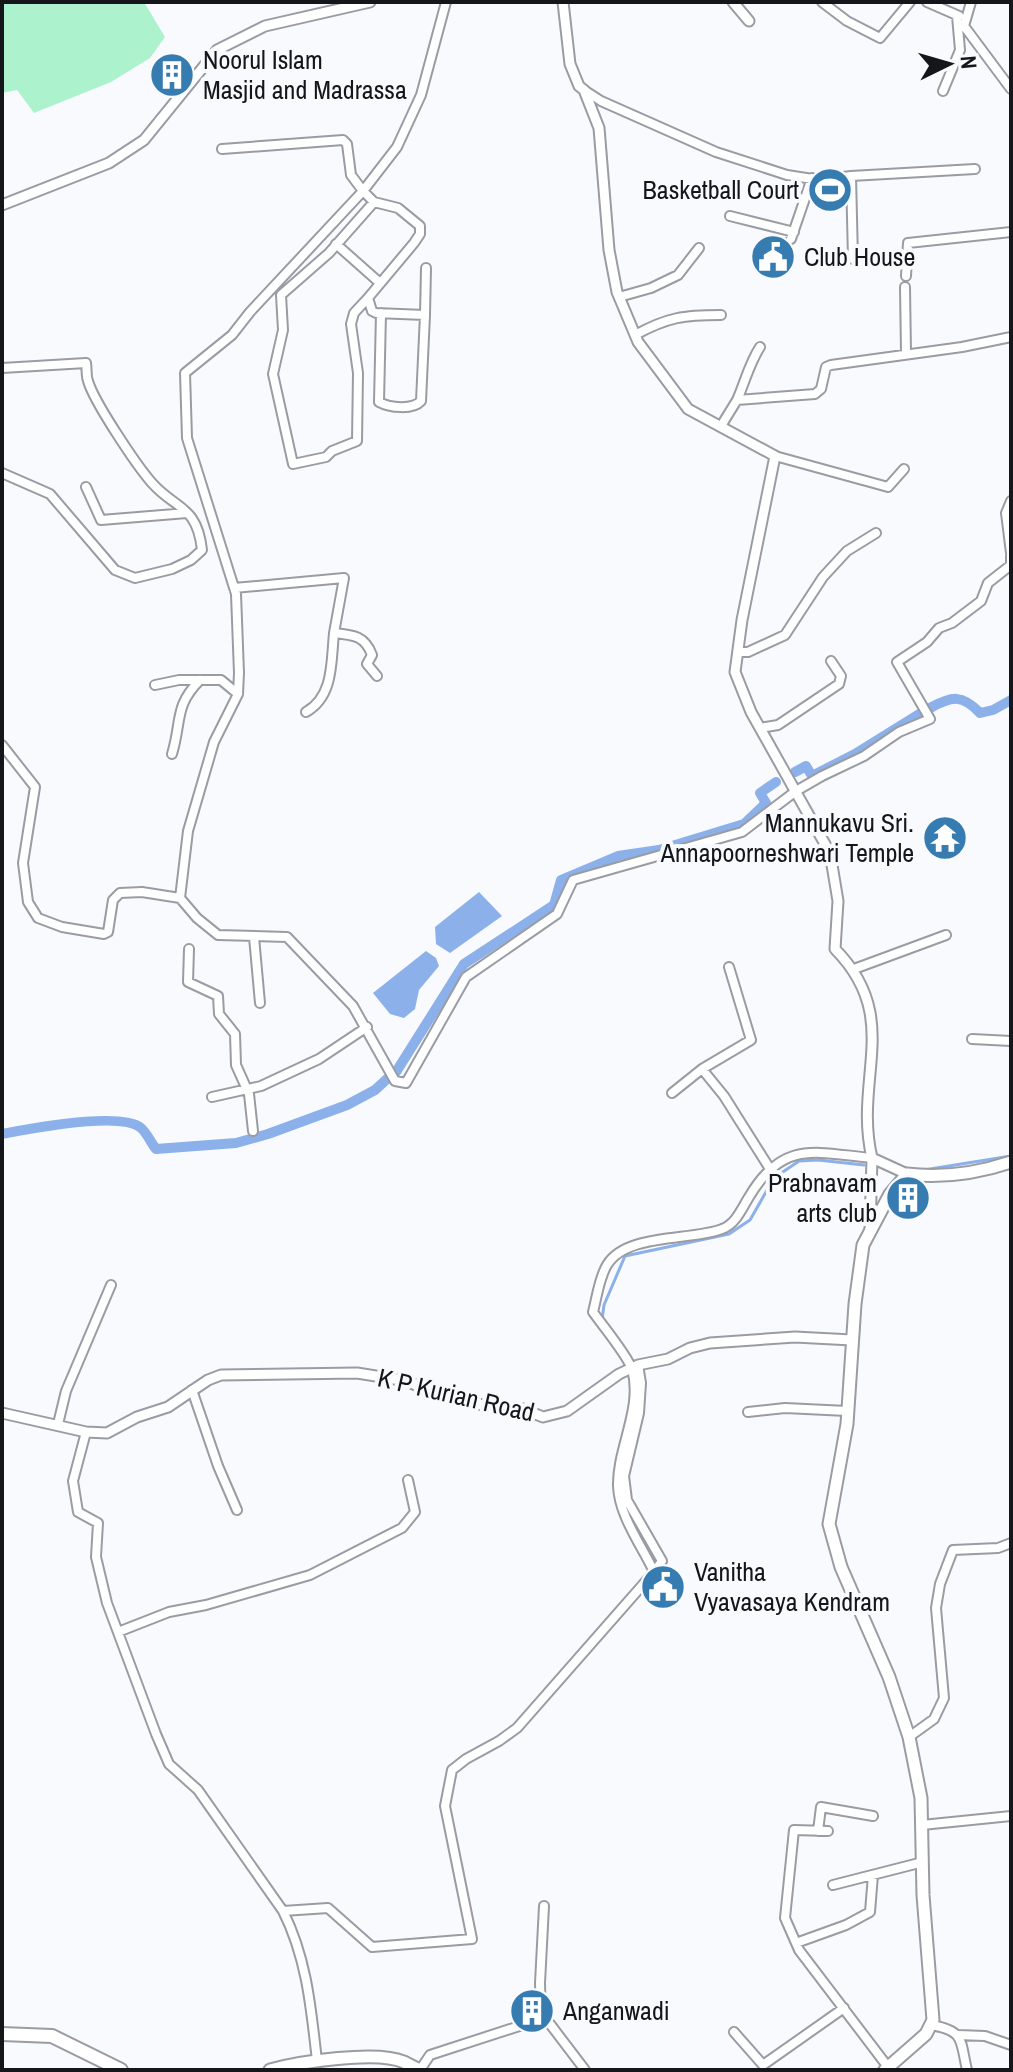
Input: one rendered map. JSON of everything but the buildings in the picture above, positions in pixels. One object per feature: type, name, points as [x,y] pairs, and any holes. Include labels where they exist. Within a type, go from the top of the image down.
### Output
[{"type":"main road","points":[[887,2069],[926,2034],[934,2015],[921,1798],[909,1737],[889,1677],[841,1567],[829,1524],[847,1424],[852,1340],[863,1245],[890,1194],[907,1174],[930,1177],[991,1169],[1011,1162]]},
{"type":"main road","points":[[2,2034],[52,2036],[121,2070]]},
{"type":"main road","points":[[270,2070],[317,2061],[381,2058],[420,2070]]},
{"type":"street","points":[[2,205],[109,163],[144,140],[217,50],[265,26],[370,2]]},
{"type":"street","points":[[180,898],[192,816],[214,742],[238,694],[234,588],[187,438],[185,373],[232,335],[363,191],[397,147],[421,95],[446,2]]},
{"type":"street","points":[[563,2],[570,64],[579,86],[601,101],[716,152],[787,175],[812,178],[975,169]]},
{"type":"street","points":[[733,2],[749,21]]},
{"type":"street","points":[[822,2],[847,21],[880,38],[910,2]]},
{"type":"street","points":[[927,2],[962,16]]},
{"type":"street","points":[[943,91],[960,50],[962,16],[971,2]]},
{"type":"street","points":[[962,16],[964,26],[1011,89]]},
{"type":"street","points":[[584,90],[599,128],[609,250],[619,297],[635,335],[688,409],[775,456],[888,487],[904,469]]},
{"type":"street","points":[[222,149],[343,140],[347,144],[351,175],[363,191],[374,202],[393,205],[420,226],[420,234],[354,313],[351,324],[358,373],[357,441],[332,451],[326,457],[293,464],[273,374],[283,330],[281,295],[336,244],[374,202]]},
{"type":"street","points":[[851,176],[853,259],[906,256]]},
{"type":"street","points":[[730,216],[793,236],[812,178]]},
{"type":"street","points":[[906,276],[908,243],[1011,232]]},
{"type":"street","points":[[336,244],[380,283]]},
{"type":"street","points":[[619,297],[651,288],[678,275],[699,248]]},
{"type":"street","points":[[381,313],[379,402],[386,406],[414,407],[421,401],[426,268]]},
{"type":"street","points":[[905,287],[906,353]]},
{"type":"street","points":[[368,298],[372,311],[425,315]]},
{"type":"street","points":[[635,335],[684,315],[721,315]]},
{"type":"street","points":[[737,400],[815,394],[821,389],[826,367],[831,365],[1011,337]]},
{"type":"street","points":[[721,426],[737,400],[749,363],[760,347]]},
{"type":"street","points":[[2,368],[86,363],[87,380],[122,440],[152,484],[180,504],[200,529],[202,550],[191,560],[172,569],[135,578],[115,570],[50,494],[2,473]]},
{"type":"street","points":[[775,456],[735,672],[760,728],[830,853],[838,901],[835,949],[854,969],[869,999],[873,1030],[868,1093],[872,1158],[870,1230]]},
{"type":"street","points":[[86,487],[101,520],[187,513]]},
{"type":"street","points":[[2,745],[35,787],[23,863],[28,902],[38,918],[62,927],[104,934],[108,932],[114,898],[120,893],[142,892],[180,898],[197,918],[218,935],[287,937],[353,1006],[395,1081],[406,1083],[466,977],[557,914],[573,880],[742,832],[794,788],[864,756],[899,732],[930,719],[897,662],[927,642],[939,628],[952,623],[981,601],[988,583],[1011,565],[1006,513],[1011,501]]},
{"type":"street","points":[[738,652],[748,652],[785,635],[823,577],[847,551],[876,533]]},
{"type":"street","points":[[234,588],[344,578],[326,691],[318,706],[306,712]]},
{"type":"street","points":[[334,633],[357,636],[368,643],[372,655],[367,664],[377,676]]},
{"type":"street","points":[[760,728],[778,725],[839,684],[841,676],[831,661]]},
{"type":"street","points":[[155,685],[179,680],[221,680],[238,694]]},
{"type":"street","points":[[172,754],[179,732],[179,711],[187,694],[200,680]]},
{"type":"street","points":[[854,969],[946,935]]},
{"type":"street","points":[[254,937],[260,1003]]},
{"type":"street","points":[[189,949],[188,982],[218,996],[219,1014],[235,1034],[236,1065],[249,1094],[253,1131]]},
{"type":"street","points":[[672,1093],[702,1069],[751,1040],[729,967]]},
{"type":"street","points":[[212,1097],[261,1086],[319,1059],[367,1027]]},
{"type":"street","points":[[972,1039],[1011,1041]]},
{"type":"street","points":[[702,1069],[724,1096],[770,1169]]},
{"type":"street","points":[[283,1911],[328,1908],[372,1947],[472,1939],[445,1806],[452,1770],[517,1728],[662,1561],[627,1500],[624,1476],[639,1413],[641,1383],[635,1366],[593,1312],[608,1263],[626,1247],[723,1229],[740,1213],[750,1194],[770,1169],[786,1157],[798,1153],[872,1158],[907,1174]]},
{"type":"street","points":[[58,1424],[66,1391],[111,1285]]},
{"type":"street","name":"K P Kurian Road","points":[[2,1413],[86,1432],[107,1433],[137,1417],[168,1407],[208,1380],[221,1375],[357,1373],[407,1381],[439,1396],[467,1403],[523,1409],[543,1417],[567,1411],[635,1366],[668,1359],[690,1348],[710,1343],[795,1337],[852,1340]]},
{"type":"street","points":[[192,1390],[237,1510]]},
{"type":"street","points":[[748,1412],[785,1408],[847,1411]]},
{"type":"street","points":[[86,1432],[73,1481],[78,1512],[98,1523],[96,1557],[107,1603],[169,1764],[198,1790],[293,1930],[306,1971],[317,2061]]},
{"type":"street","points":[[118,1632],[169,1612],[206,1605],[310,1575],[402,1528],[415,1512],[408,1480]]},
{"type":"street","points":[[909,1737],[934,1719],[944,1698],[936,1608],[940,1584],[953,1550],[998,1548],[1011,1543]]},
{"type":"street","points":[[873,1816],[821,1807],[823,1831],[794,1830],[785,1918],[796,1943],[887,2069]]},
{"type":"street","points":[[922,1825],[1011,1816]]},
{"type":"street","points":[[833,1885],[923,1862]]},
{"type":"street","points":[[796,1943],[846,1925],[870,1912],[873,1875]]},
{"type":"street","points":[[541,2019],[544,1906]]},
{"type":"street","points":[[734,2032],[763,2065],[844,2008]]},
{"type":"street","points":[[420,2070],[430,2055],[541,2019],[550,2024],[585,2070]]},
{"type":"street","points":[[931,2025],[951,2029],[958,2035],[967,2070]]},
{"type":"street","points":[[958,2035],[985,2036],[1011,2045]]},
{"type":"green space","points":[[2,2],[144,2],[165,37],[150,58],[111,82],[34,113],[17,90],[2,93]]},
{"type":"green space","name":"Basketball Court","points":[[851,176],[849,203],[807,199],[813,181]]},
{"type":"water","points":[[479,892],[502,916],[450,953],[436,944],[435,927]]},
{"type":"water","points":[[426,951],[436,958],[439,966],[419,990],[415,1009],[404,1018],[390,1014],[373,993]]},
{"type":"waterway","points":[[930,708],[956,699],[968,703],[980,713],[1011,700]]},
{"type":"waterway","points":[[795,772],[806,766],[812,776],[855,754],[921,713]]},
{"type":"waterway","points":[[396,1072],[464,964],[554,905],[561,880],[618,856],[659,850],[744,824],[766,803],[760,793],[776,782]]},
{"type":"waterway","points":[[2,1134],[74,1123],[114,1121],[141,1128],[156,1149],[236,1143],[347,1105],[375,1090],[387,1079]]},
{"type":"waterway","points":[[924,1170],[1011,1156]]},
{"type":"waterway","points":[[602,1320],[604,1305],[625,1256],[729,1234],[750,1220],[774,1178],[799,1161],[864,1165]]},
{"type":"place","name":"Noorul Islam Masjid and Madrassa","points":[[172,75]]},
{"type":"place","name":"Basketball Court","points":[[830,190]]},
{"type":"place","name":"Club House","points":[[773,257]]},
{"type":"place","name":"Mannukavu Sri. Annapoorneshwari Temple","points":[[945,838]]},
{"type":"place","name":"Prabnavam arts club","points":[[908,1198]]},
{"type":"place","name":"Vanitha Vyavasaya Kendram","points":[[663,1587]]},
{"type":"place","name":"Anganwadi","points":[[532,2011]]}]
